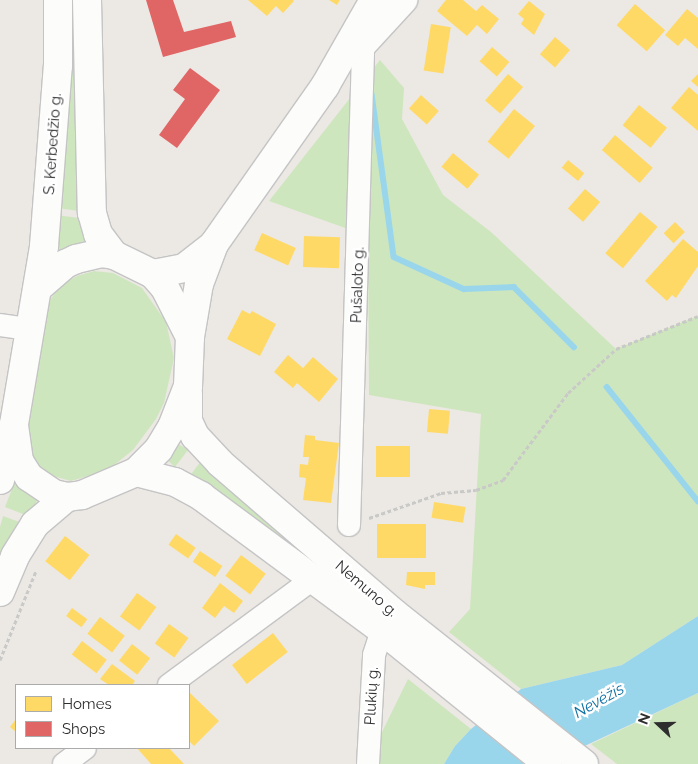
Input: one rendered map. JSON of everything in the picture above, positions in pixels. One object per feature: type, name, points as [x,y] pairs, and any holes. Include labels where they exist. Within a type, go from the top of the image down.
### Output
[{"type":"main road","name":"S. Kerbedžio g.","points":[[14,424],[29,329],[38,287],[52,163],[58,0]]},
{"type":"main road","name":"S. Kerbedžio g.","points":[[87,0],[92,213],[98,234],[114,255]]},
{"type":"main road","points":[[190,337],[199,284],[214,244],[326,86],[374,0]]},
{"type":"main road","points":[[326,86],[403,0]]},
{"type":"main road","points":[[153,274],[184,268],[214,244]]},
{"type":"main road","points":[[38,287],[64,264],[101,252],[114,255],[153,274],[174,302],[190,337]]},
{"type":"main road","name":"Nemuno g.","points":[[190,337],[188,421],[195,436],[220,463],[389,622],[548,764]]},
{"type":"main road","points":[[0,592],[15,556],[35,524],[67,497],[103,488],[136,472],[167,436],[188,386]]},
{"type":"main road","points":[[0,480],[14,424]]},
{"type":"main road","points":[[14,424],[19,461],[29,477],[43,489],[67,497]]},
{"type":"main road","name":"Nemuno g.","points":[[136,472],[175,482],[201,496],[313,579],[389,622],[584,764]]},
{"type":"street","name":"Pušaloto g.","points":[[349,525],[363,45]]},
{"type":"street","points":[[0,325],[29,329]]},
{"type":"street","points":[[170,684],[313,579]]},
{"type":"street","name":"Plukių g.","points":[[368,764],[374,655],[389,622]]},
{"type":"street","points":[[64,764],[84,749]]},
{"type":"path","points":[[349,525],[441,493],[476,490],[503,480],[568,393],[616,349],[698,316]]},
{"type":"path","points":[[0,660],[40,561]]},
{"type":"green space","points":[[68,0],[78,0],[79,211],[57,208]]},
{"type":"green space","points":[[380,60],[404,88],[402,119],[443,195],[491,232],[616,349],[698,316],[698,616],[622,665],[521,689],[449,632],[470,609],[481,414],[369,395],[368,236],[269,201]]},
{"type":"green space","points":[[56,215],[79,218],[85,243],[59,251],[54,249]]},
{"type":"green space","points":[[94,271],[113,273],[142,288],[166,322],[174,358],[164,403],[156,419],[133,450],[108,470],[71,481],[46,474],[37,467],[25,429],[45,307],[61,285],[77,276]]},
{"type":"green space","points":[[175,442],[188,450],[175,467],[165,458]]},
{"type":"green space","points":[[201,461],[329,572],[334,580],[189,477]]},
{"type":"green space","points":[[14,484],[37,498],[36,505],[28,516],[5,507]]},
{"type":"green space","points":[[3,516],[22,523],[0,565],[0,527]]},
{"type":"green space","points":[[408,679],[471,729],[455,746],[444,764],[377,764],[382,732]]},
{"type":"green space","points":[[698,693],[698,764],[617,764],[591,744]]},
{"type":"water","name":"Nevėžis","points":[[698,616],[698,693],[546,764],[444,764],[455,746],[471,729],[521,689],[622,665]]},
{"type":"building: Homes","points":[[248,0],[294,1],[283,13],[276,6],[267,16]]},
{"type":"building: Homes","points":[[329,0],[340,0],[337,5]]},
{"type":"building: Homes","points":[[446,0],[463,0],[476,11],[482,5],[499,19],[487,34],[477,25],[467,36],[437,11]]},
{"type":"building: Homes","points":[[529,1],[545,14],[534,35],[521,24],[524,19],[518,14]]},
{"type":"building: Homes","points":[[635,4],[665,30],[647,51],[617,25]]},
{"type":"building: Homes","points":[[687,9],[698,18],[698,49],[685,38],[678,46],[665,35]]},
{"type":"building: Homes","points":[[431,24],[451,27],[443,74],[424,70]]},
{"type":"building: Homes","points":[[555,37],[570,50],[555,67],[540,54]]},
{"type":"building: Homes","points":[[492,47],[509,62],[497,76],[480,61]]},
{"type":"building: Homes","points":[[508,74],[523,87],[500,114],[485,100]]},
{"type":"building: Homes","points":[[698,74],[698,87],[691,81]]},
{"type":"building: Homes","points":[[689,87],[698,95],[698,131],[671,108]]},
{"type":"building: Homes","points":[[421,95],[439,111],[427,124],[409,108]]},
{"type":"building: Homes","points":[[639,105],[667,128],[651,148],[623,125]]},
{"type":"building: Homes","points":[[514,109],[535,126],[509,159],[488,142]]},
{"type":"building: Homes","points":[[615,135],[653,168],[640,183],[602,150]]},
{"type":"building: Homes","points":[[453,153],[479,175],[467,189],[441,167]]},
{"type":"building: Homes","points":[[568,160],[584,173],[578,181],[562,168]]},
{"type":"building: Homes","points":[[585,189],[600,202],[583,222],[568,209]]},
{"type":"building: Homes","points":[[640,212],[658,227],[623,268],[605,253]]},
{"type":"building: Homes","points":[[675,222],[685,232],[674,243],[664,233]]},
{"type":"building: Homes","points":[[262,233],[296,248],[288,265],[254,250]]},
{"type":"building: Homes","points":[[304,236],[340,237],[339,268],[303,267]]},
{"type":"building: Homes","points":[[683,239],[698,252],[698,266],[676,298],[672,295],[667,301],[645,281]]},
{"type":"building: Homes","points":[[242,310],[250,314],[252,311],[276,324],[260,356],[227,339]]},
{"type":"building: Homes","points":[[288,355],[303,368],[313,357],[338,379],[319,402],[297,383],[293,388],[274,372]]},
{"type":"building: Homes","points":[[429,409],[450,411],[448,434],[427,432]]},
{"type":"building: Homes","points":[[305,435],[315,436],[315,440],[339,443],[331,503],[303,500],[306,478],[299,477],[300,464],[308,465],[309,457],[303,457]]},
{"type":"building: Homes","points":[[376,446],[410,446],[410,477],[376,477]]},
{"type":"building: Homes","points":[[434,502],[466,507],[463,523],[431,518]]},
{"type":"building: Homes","points":[[377,524],[426,524],[426,558],[377,558]]},
{"type":"building: Homes","points":[[176,534],[196,548],[188,558],[169,545]]},
{"type":"building: Homes","points":[[65,536],[89,555],[70,580],[45,561]]},
{"type":"building: Homes","points":[[200,551],[222,566],[215,577],[193,562]]},
{"type":"building: Homes","points":[[241,555],[266,574],[250,594],[225,576]]},
{"type":"building: Homes","points":[[407,572],[435,572],[435,585],[425,585],[425,589],[406,585]]},
{"type":"building: Homes","points":[[220,583],[243,601],[234,613],[224,606],[215,618],[202,608]]},
{"type":"building: Homes","points":[[137,593],[156,607],[139,631],[120,616]]},
{"type":"building: Homes","points":[[72,608],[87,619],[81,627],[66,616]]},
{"type":"building: Homes","points":[[100,617],[125,636],[112,652],[87,634]]},
{"type":"building: Homes","points":[[169,624],[188,638],[174,658],[155,643]]},
{"type":"building: Homes","points":[[273,633],[288,652],[247,684],[232,665]]},
{"type":"building: Homes","points":[[82,641],[107,660],[97,673],[72,655]]},
{"type":"building: Homes","points":[[132,644],[150,658],[137,675],[119,661]]},
{"type":"building: Homes","points":[[112,664],[135,681],[133,684],[108,684],[100,679]]},
{"type":"building: Homes","points":[[190,693],[219,721],[194,746],[190,742]]},
{"type":"building: Homes","points":[[15,720],[15,731],[10,727]]},
{"type":"building: Homes","points":[[138,749],[170,749],[184,764],[151,764]]},
{"type":"building: Shops","points":[[146,0],[173,0],[184,32],[231,21],[236,37],[163,57]]},
{"type":"building: Shops","points":[[190,68],[220,90],[177,148],[159,135],[185,99],[173,90]]},
{"type":"waterway","points":[[372,94],[394,257],[464,289],[514,287],[574,347]]},
{"type":"waterway","points":[[607,387],[698,501]]}]
